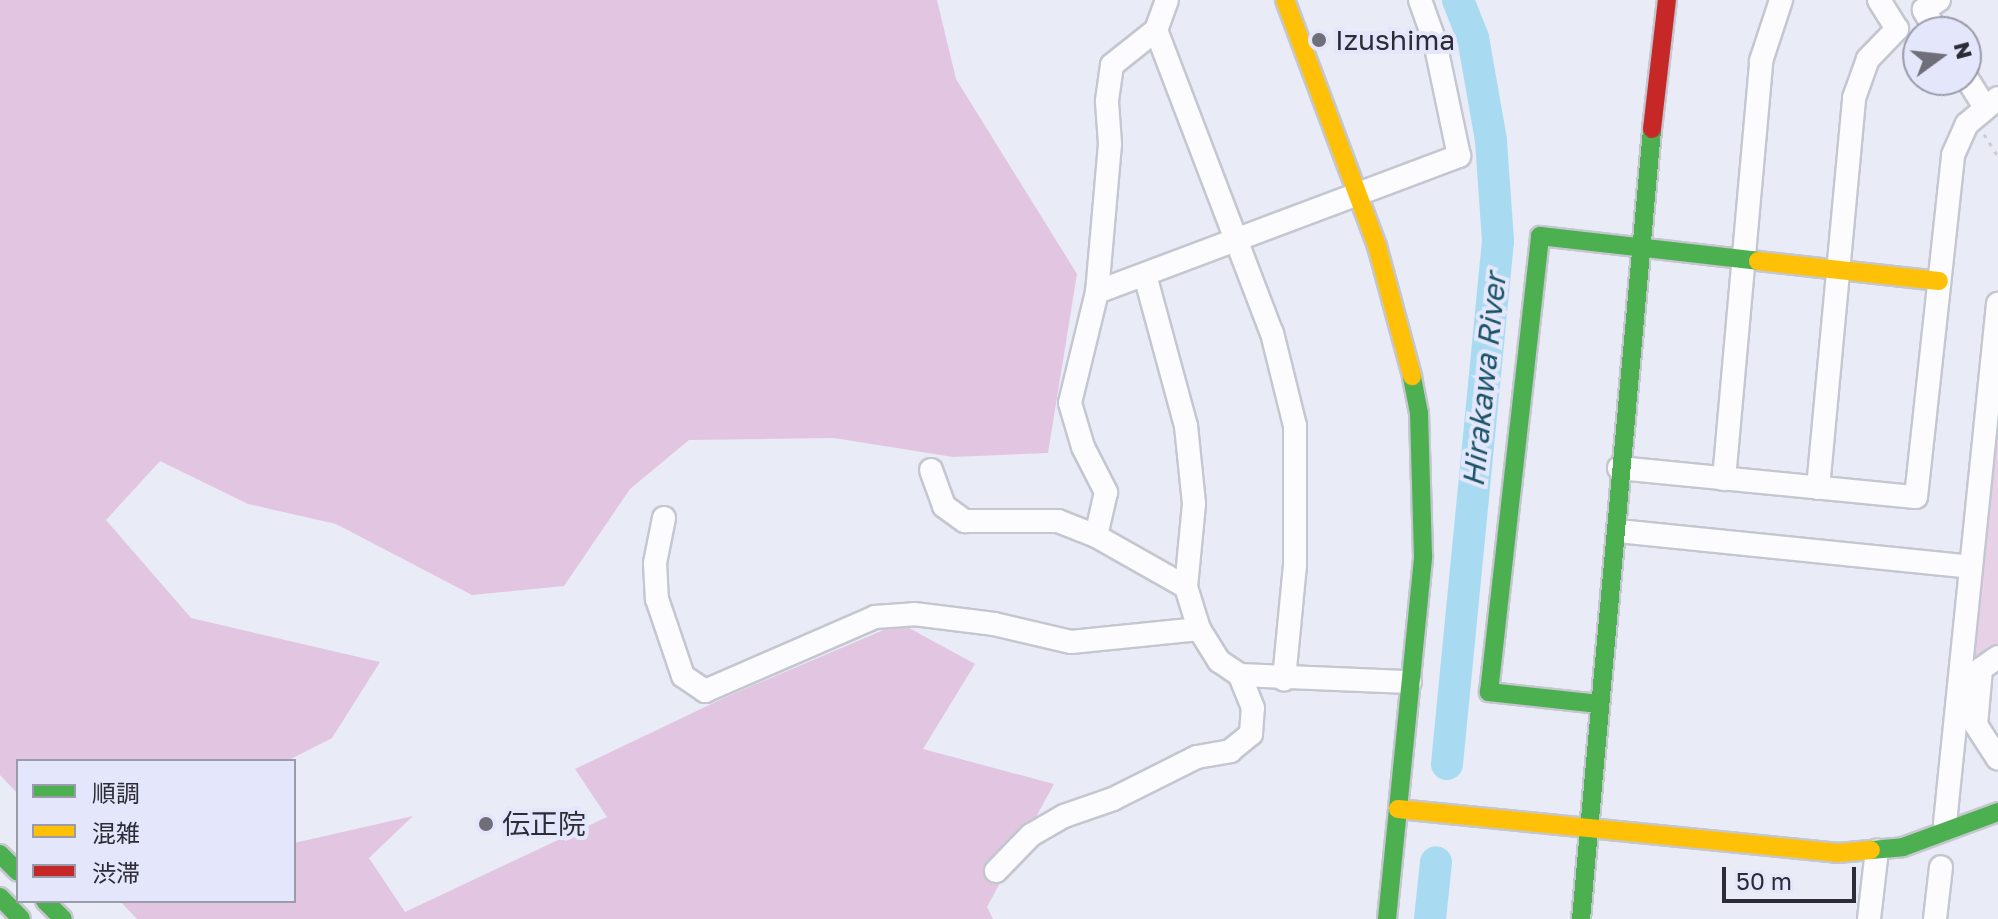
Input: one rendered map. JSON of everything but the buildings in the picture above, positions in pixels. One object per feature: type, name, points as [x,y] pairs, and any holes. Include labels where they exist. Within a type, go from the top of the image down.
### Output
[{"type":"main road","points":[[1285,0],[1360,197],[1403,332],[1419,413],[1424,529],[1387,919]]},
{"type":"main road","points":[[1581,919],[1619,468],[1661,25],[1667,0]]},
{"type":"main road","points":[[1599,704],[1489,692],[1540,236],[1939,281]]},
{"type":"main road","points":[[1398,809],[1837,853],[1877,850],[1940,837],[1998,812]]},
{"type":"main road","points":[[0,854],[16,870]]},
{"type":"main road","points":[[0,897],[21,919]]},
{"type":"main road","points":[[47,903],[63,919]]},
{"type":"street","points":[[1096,536],[1106,492],[1083,447],[1070,403],[1097,292],[1112,65],[1156,30],[1167,0]]},
{"type":"street","points":[[1097,292],[1360,197],[1459,156],[1435,42],[1420,0]]},
{"type":"street","points":[[1724,479],[1764,39],[1781,0]]},
{"type":"street","points":[[1818,488],[1854,98],[1868,59],[1897,29],[1879,0]]},
{"type":"street","points":[[1928,16],[1924,10],[1939,0]]},
{"type":"street","points":[[1156,30],[1272,333],[1295,426],[1295,565],[1284,679]]},
{"type":"street","points":[[1619,468],[1916,497],[1953,155],[1967,124],[1988,111]]},
{"type":"street","points":[[1145,275],[1186,426],[1194,504],[1186,587],[1199,629],[1219,661],[1240,675],[1410,682]]},
{"type":"street","points":[[1945,823],[1998,304]]},
{"type":"street","points":[[931,470],[944,506],[965,521],[1058,521],[1096,536],[1186,587]]},
{"type":"street","points":[[664,518],[655,563],[660,613],[683,676],[705,691],[875,617],[914,614],[967,620],[1071,642],[1199,629]]},
{"type":"street","points":[[1628,532],[1970,567]]},
{"type":"street","points":[[1998,657],[1981,669],[1976,725],[1998,759]]},
{"type":"street","points":[[996,871],[1031,835],[1064,816],[1113,799],[1197,757],[1230,751],[1251,734],[1253,708],[1240,675]]},
{"type":"street","points":[[1869,919],[1877,850]]},
{"type":"street","points":[[1935,919],[1941,867]]},
{"type":"path","points":[[1988,111],[1998,156]]},
{"type":"shaded area","points":[[0,0],[937,0],[956,79],[1077,274],[1048,453],[953,457],[834,438],[689,440],[630,489],[564,586],[472,595],[336,524],[248,504],[160,461],[106,520],[191,618],[380,662],[332,738],[291,759],[16,759],[16,792],[0,775]]},
{"type":"shaded area","points":[[1998,420],[1998,647],[1971,664]]},
{"type":"shaded area","points":[[900,623],[975,664],[923,749],[1054,784],[987,907],[993,919],[137,919],[122,903],[296,903],[296,843],[413,816],[369,858],[405,912],[607,817],[575,769],[726,697]]},
{"type":"waterway","name":"Hirakawa River","points":[[1447,764],[1498,241],[1491,140],[1473,38],[1458,0]]},
{"type":"waterway","name":"Hirakawa River","points":[[1430,919],[1436,862]]},
{"type":"traffic: fast","points":[[1581,919],[1652,129]]},
{"type":"traffic: fast","points":[[1599,704],[1489,692],[1540,236],[1758,261]]},
{"type":"traffic: fast","points":[[1387,919],[1423,556],[1419,413],[1412,376]]},
{"type":"traffic: fast","points":[[1871,850],[1903,847],[1998,812]]},
{"type":"traffic: fast","points":[[0,854],[16,870]]},
{"type":"traffic: fast","points":[[0,897],[21,919]]},
{"type":"traffic: fast","points":[[47,903],[63,919]]},
{"type":"traffic: slow","points":[[1285,0],[1377,246],[1412,376]]},
{"type":"traffic: slow","points":[[1758,261],[1939,281]]},
{"type":"traffic: slow","points":[[1398,809],[1837,853],[1871,850]]},
{"type":"traffic: jam","points":[[1652,129],[1667,0]]},
{"type":"place","name":"Izushima","points":[[1319,40]]},
{"type":"place","name":"伝正院","points":[[486,824]]}]
